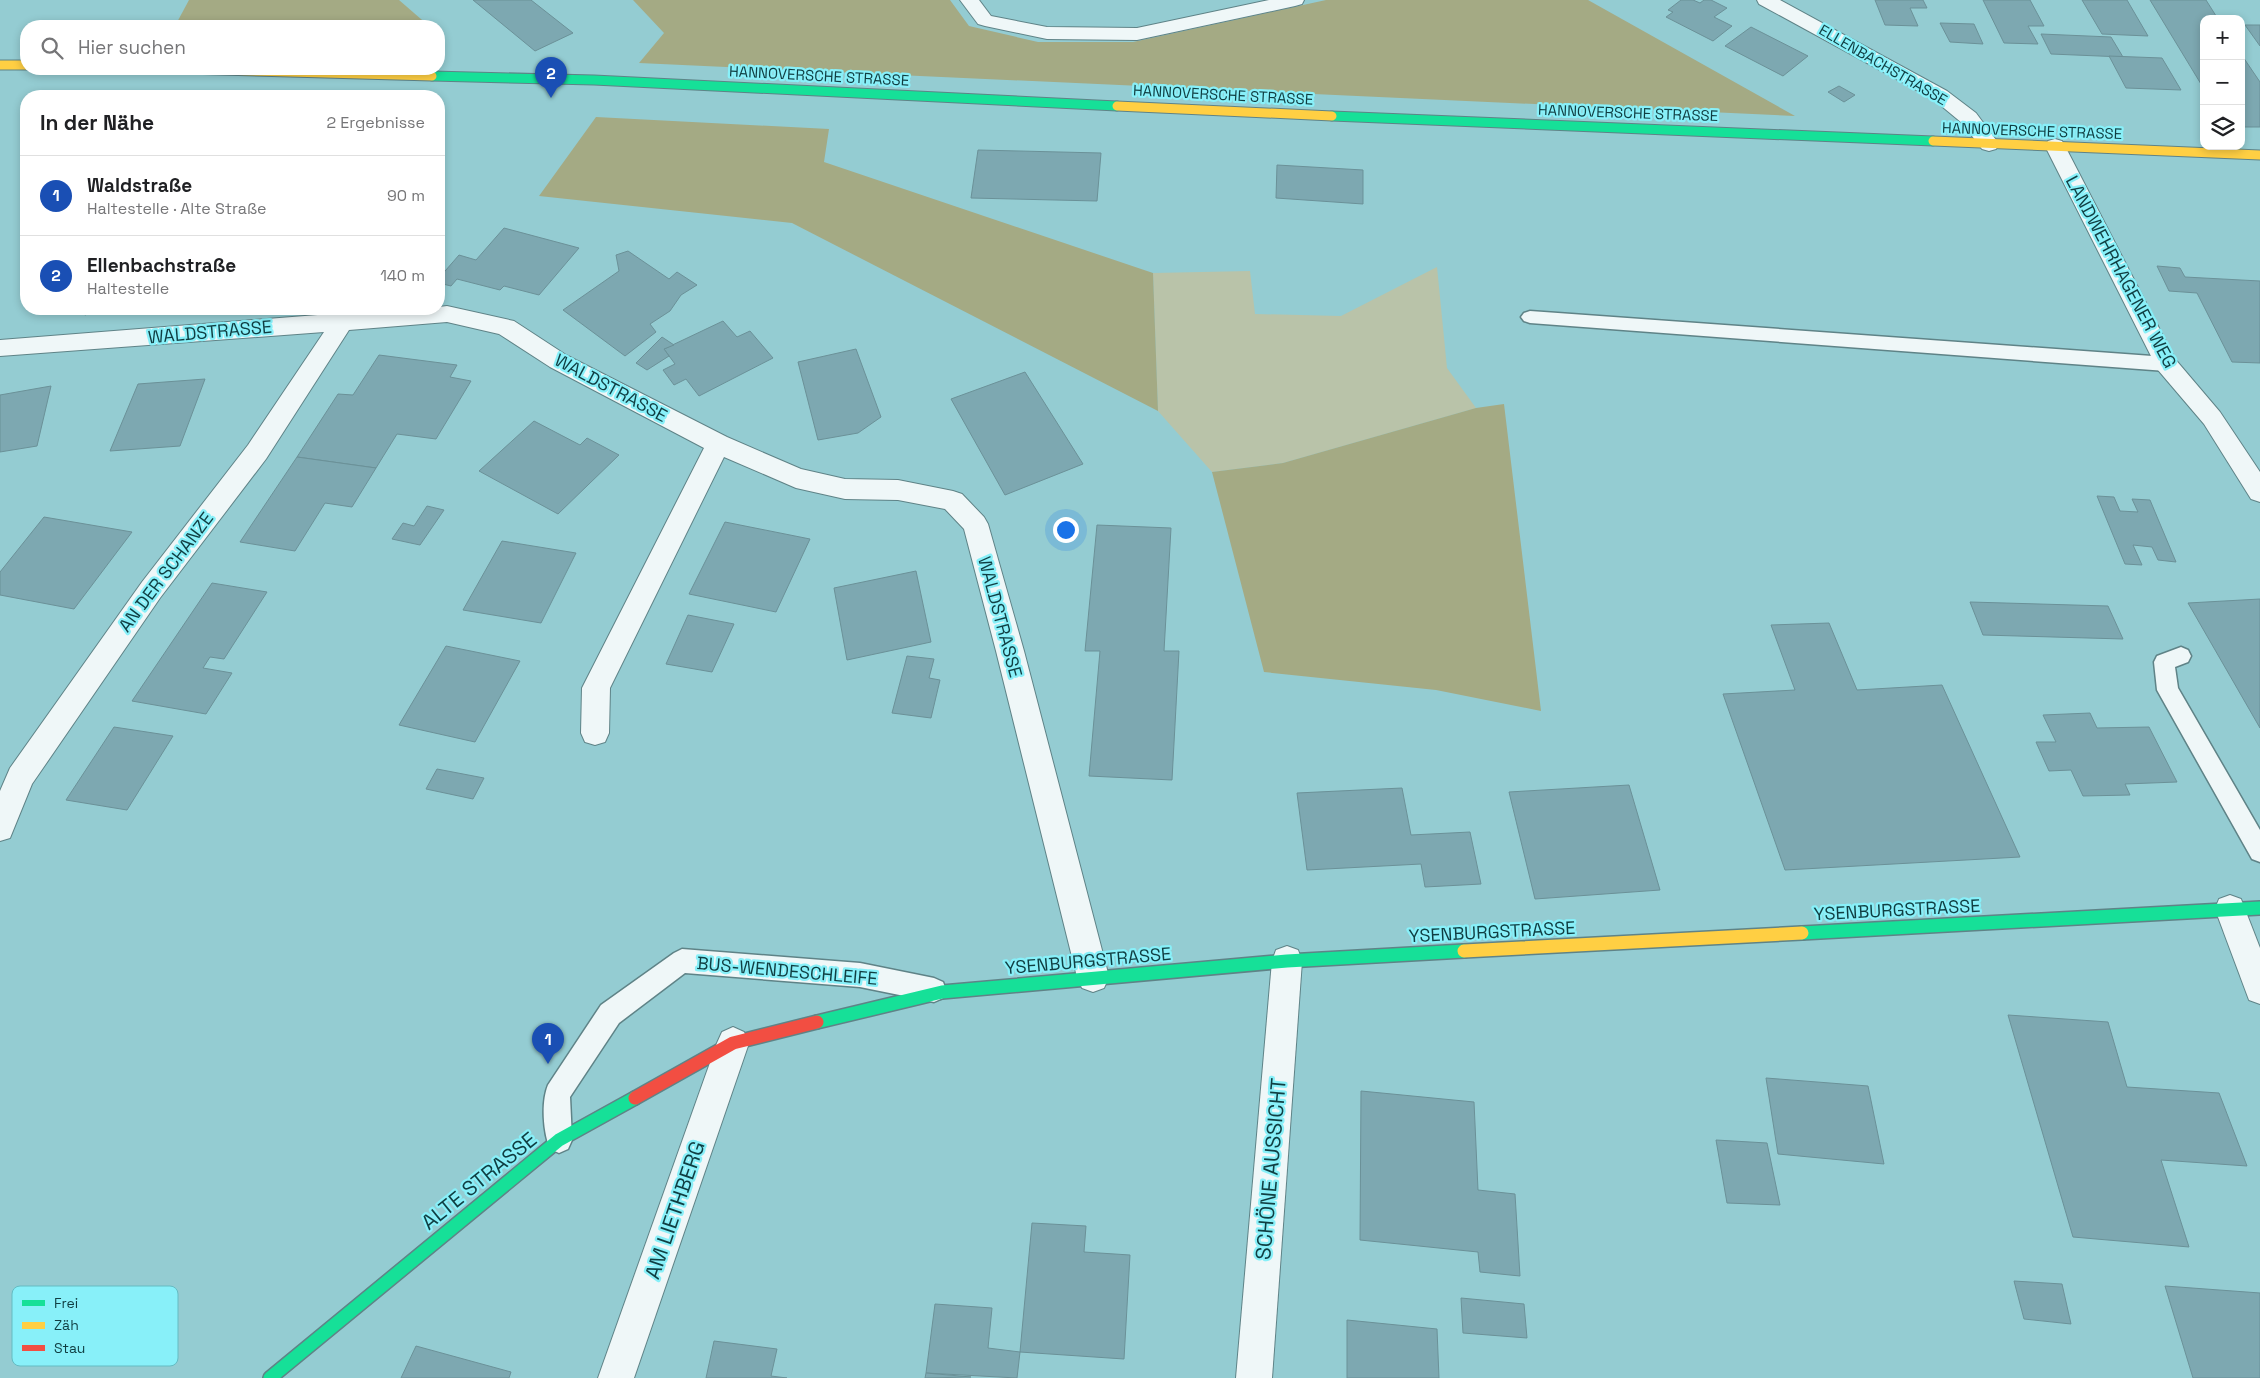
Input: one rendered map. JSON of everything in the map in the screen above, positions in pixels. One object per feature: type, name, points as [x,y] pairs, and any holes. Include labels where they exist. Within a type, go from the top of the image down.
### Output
[{"type":"main road","points":[[0,65],[20,65]]},
{"type":"main road","name":"HANNOVERSCHE STRASSE","points":[[394,75],[603,81],[2260,155]]},
{"type":"main road","name":"YSENBURGSTRASSE","points":[[733,1043],[942,992],[1093,977],[1287,961],[2260,908]]},
{"type":"main road","name":"ALTE STRASSE","points":[[270,1378],[559,1140],[733,1043]]},
{"type":"street","points":[[969,0],[985,20],[1047,33],[1137,34],[1295,0]]},
{"type":"street","name":"ELLENBACHSTRASSE","points":[[1766,0],[1940,95],[1969,118],[1989,144]]},
{"type":"street","name":"LANDWEHRHAGENER WEG","points":[[2055,146],[2166,364],[2212,418],[2260,492]]},
{"type":"street","name":"WALDSTRASSE","points":[[445,314],[506,327],[558,361],[718,444],[796,478],[845,489],[898,490],[953,501],[974,524],[1010,651],[1093,977]]},
{"type":"street","name":"WALDSTRASSE","points":[[0,348],[432,315]]},
{"type":"street","name":"AN DER SCHANZE","points":[[0,828],[20,777],[151,590],[257,452],[343,321]]},
{"type":"street","points":[[595,733],[596,688],[718,444]]},
{"type":"street","points":[[2230,909],[2260,989]]},
{"type":"street","name":"SCHÖNE AUSSICHT","points":[[1254,1378],[1287,961]]},
{"type":"street","name":"AM LIETHBERG","points":[[616,1378],[733,1043]]},
{"type":"lane","points":[[1530,318],[2166,364]]},
{"type":"lane","points":[[2181,656],[2164,662],[2168,690],[2260,851]]},
{"type":"lane","name":"BUS-WENDESCHLEIFE","points":[[559,1140],[557,1094],[610,1014],[682,961],[860,975],[942,992]]},
{"type":"green space","points":[[189,0],[399,0],[422,20],[178,20]]},
{"type":"green space","points":[[633,0],[950,0],[969,26],[1038,42],[1133,42],[1326,0],[1588,0],[1795,116],[639,63],[664,33]]},
{"type":"green space","points":[[596,117],[829,129],[824,162],[1153,273],[1158,411],[792,223],[539,196]]},
{"type":"green space","points":[[1437,267],[1447,368],[1476,408],[1283,463],[1212,472],[1158,411],[1153,273],[1250,271],[1255,314],[1341,316]]},
{"type":"green space","points":[[1504,404],[1541,711],[1436,690],[1264,672],[1212,472],[1283,463],[1476,408]]},
{"type":"building","points":[[473,0],[531,0],[573,33],[535,51]]},
{"type":"building","points":[[1681,0],[1693,0],[1700,3],[1704,0],[1711,0],[1727,8],[1714,17],[1732,26],[1713,41],[1666,17],[1673,12],[1668,10]]},
{"type":"building","points":[[1875,0],[1923,0],[1927,8],[1910,8],[1918,26],[1885,25]]},
{"type":"building","points":[[1983,0],[2030,0],[2044,26],[2028,26],[2038,44],[2004,43]]},
{"type":"building","points":[[2082,0],[2127,0],[2148,36],[2102,34]]},
{"type":"building","points":[[2150,0],[2206,0],[2215,15],[2200,15],[2200,82]]},
{"type":"building","points":[[1940,23],[1974,24],[1983,44],[1950,42]]},
{"type":"building","points":[[2245,25],[2260,25],[2260,46]]},
{"type":"building","points":[[1751,27],[1808,56],[1783,76],[1725,46]]},
{"type":"building","points":[[2041,34],[2111,37],[2123,57],[2051,54]]},
{"type":"building","points":[[2109,56],[2162,58],[2181,90],[2126,88]]},
{"type":"building","points":[[2245,60],[2260,82],[2260,127],[2245,127]]},
{"type":"building","points":[[1839,86],[1855,95],[1844,102],[1828,92]]},
{"type":"building","points":[[978,150],[1101,153],[1097,201],[971,198]]},
{"type":"building","points":[[1277,165],[1363,170],[1363,204],[1276,198]]},
{"type":"building","points":[[504,228],[579,248],[539,295],[504,286],[500,290],[457,279],[451,286],[445,284],[445,271],[459,255],[476,260]]},
{"type":"building","points":[[628,251],[669,279],[677,272],[697,285],[681,295],[670,311],[650,324],[656,332],[625,356],[563,310],[619,271],[616,255]]},
{"type":"building","points":[[2157,266],[2180,268],[2185,277],[2260,281],[2260,363],[2232,362],[2197,293],[2169,291]]},
{"type":"building","points":[[723,321],[737,337],[750,331],[773,358],[699,396],[686,379],[674,385],[663,370],[675,364],[664,349]]},
{"type":"building","points":[[662,337],[674,345],[664,349],[669,356],[647,370],[636,363]]},
{"type":"building","points":[[856,349],[881,417],[858,433],[818,440],[798,362]]},
{"type":"building","points":[[379,355],[457,365],[450,377],[471,381],[436,439],[397,434],[376,468],[297,457],[338,394],[353,395]]},
{"type":"building","points":[[1025,372],[1083,464],[1005,495],[951,399]]},
{"type":"building","points":[[205,379],[180,446],[110,451],[138,384]]},
{"type":"building","points":[[51,386],[37,446],[0,452],[0,395]]},
{"type":"building","points":[[534,421],[580,445],[587,438],[619,455],[558,514],[479,471]]},
{"type":"building","points":[[297,457],[376,468],[352,507],[325,503],[295,551],[240,542]]},
{"type":"building","points":[[2097,496],[2114,497],[2120,511],[2138,512],[2132,499],[2150,500],[2176,562],[2158,560],[2152,547],[2133,545],[2142,565],[2125,564]]},
{"type":"building","points":[[427,506],[444,510],[420,545],[392,539],[403,523],[414,526]]},
{"type":"building","points":[[44,517],[132,532],[74,609],[0,595],[0,572]]},
{"type":"building","points":[[725,522],[810,539],[776,612],[689,594]]},
{"type":"building","points":[[1097,525],[1171,528],[1164,651],[1179,651],[1172,780],[1089,776],[1100,651],[1085,651]]},
{"type":"building","points":[[502,541],[576,553],[541,623],[463,610]]},
{"type":"building","points":[[916,571],[931,642],[847,660],[834,588]]},
{"type":"building","points":[[212,583],[267,592],[224,659],[210,657],[203,668],[232,673],[206,714],[132,701]]},
{"type":"building","points":[[2260,599],[2260,728],[2188,603]]},
{"type":"building","points":[[1970,602],[2108,606],[2123,639],[1983,635]]},
{"type":"building","points":[[688,615],[734,624],[712,672],[666,664]]},
{"type":"building","points":[[1829,623],[1857,690],[1942,685],[2020,857],[1785,870],[1723,694],[1795,690],[1771,625]]},
{"type":"building","points":[[446,646],[520,661],[475,742],[399,725]]},
{"type":"building","points":[[907,656],[934,659],[929,678],[940,680],[931,718],[892,713]]},
{"type":"building","points":[[2090,713],[2097,728],[2149,727],[2177,782],[2125,784],[2130,795],[2083,796],[2071,770],[2049,771],[2036,742],[2056,742],[2043,715]]},
{"type":"building","points":[[114,727],[173,736],[127,810],[66,800]]},
{"type":"building","points":[[437,769],[484,778],[473,799],[426,789]]},
{"type":"building","points":[[1629,785],[1660,890],[1535,899],[1509,792]]},
{"type":"building","points":[[1402,788],[1411,835],[1470,832],[1481,884],[1425,887],[1421,864],[1307,870],[1297,793]]},
{"type":"building","points":[[2008,1015],[2108,1022],[2127,1087],[2219,1093],[2247,1166],[2161,1160],[2189,1247],[2073,1237]]},
{"type":"building","points":[[1766,1078],[1868,1086],[1884,1164],[1778,1154]]},
{"type":"building","points":[[1361,1091],[1474,1102],[1478,1190],[1515,1194],[1520,1276],[1480,1272],[1478,1252],[1360,1240]]},
{"type":"building","points":[[1716,1140],[1767,1143],[1780,1205],[1727,1203]]},
{"type":"building","points":[[1032,1223],[1086,1226],[1084,1252],[1130,1255],[1124,1359],[1020,1352]]},
{"type":"building","points":[[2014,1281],[2062,1284],[2071,1324],[2024,1319]]},
{"type":"building","points":[[2165,1286],[2260,1293],[2260,1378],[2193,1378]]},
{"type":"building","points":[[1461,1298],[1524,1304],[1527,1338],[1463,1333]]},
{"type":"building","points":[[935,1304],[992,1308],[988,1348],[1020,1352],[1017,1378],[926,1373]]},
{"type":"building","points":[[1347,1320],[1437,1329],[1439,1378],[1347,1378]]},
{"type":"building","points":[[714,1341],[777,1349],[771,1376],[787,1378],[706,1378]]},
{"type":"building","points":[[416,1346],[511,1372],[509,1378],[401,1378]]},
{"type":"building","points":[[926,1373],[971,1377],[925,1378]]},
{"type":"traffic: fast","points":[[432,76],[594,80],[1117,106]]},
{"type":"traffic: fast","points":[[1332,116],[1933,141]]},
{"type":"traffic: fast","points":[[1802,933],[2260,908]]},
{"type":"traffic: fast","points":[[817,1022],[942,992],[1287,961],[1464,951]]},
{"type":"traffic: fast","points":[[270,1378],[559,1140],[635,1098]]},
{"type":"traffic: slow","points":[[0,65],[20,65]]},
{"type":"traffic: slow","points":[[397,75],[432,76]]},
{"type":"traffic: slow","points":[[1117,106],[1332,116]]},
{"type":"traffic: slow","points":[[1933,141],[2260,155]]},
{"type":"traffic: slow","points":[[1464,951],[1802,933]]},
{"type":"traffic: jam","points":[[635,1098],[733,1043],[817,1022]]},
{"type":"place","name":"Ellenbachstraße","points":[[551,98]]},
{"type":"place","name":"Waldstraße","points":[[548,1064]]}]
